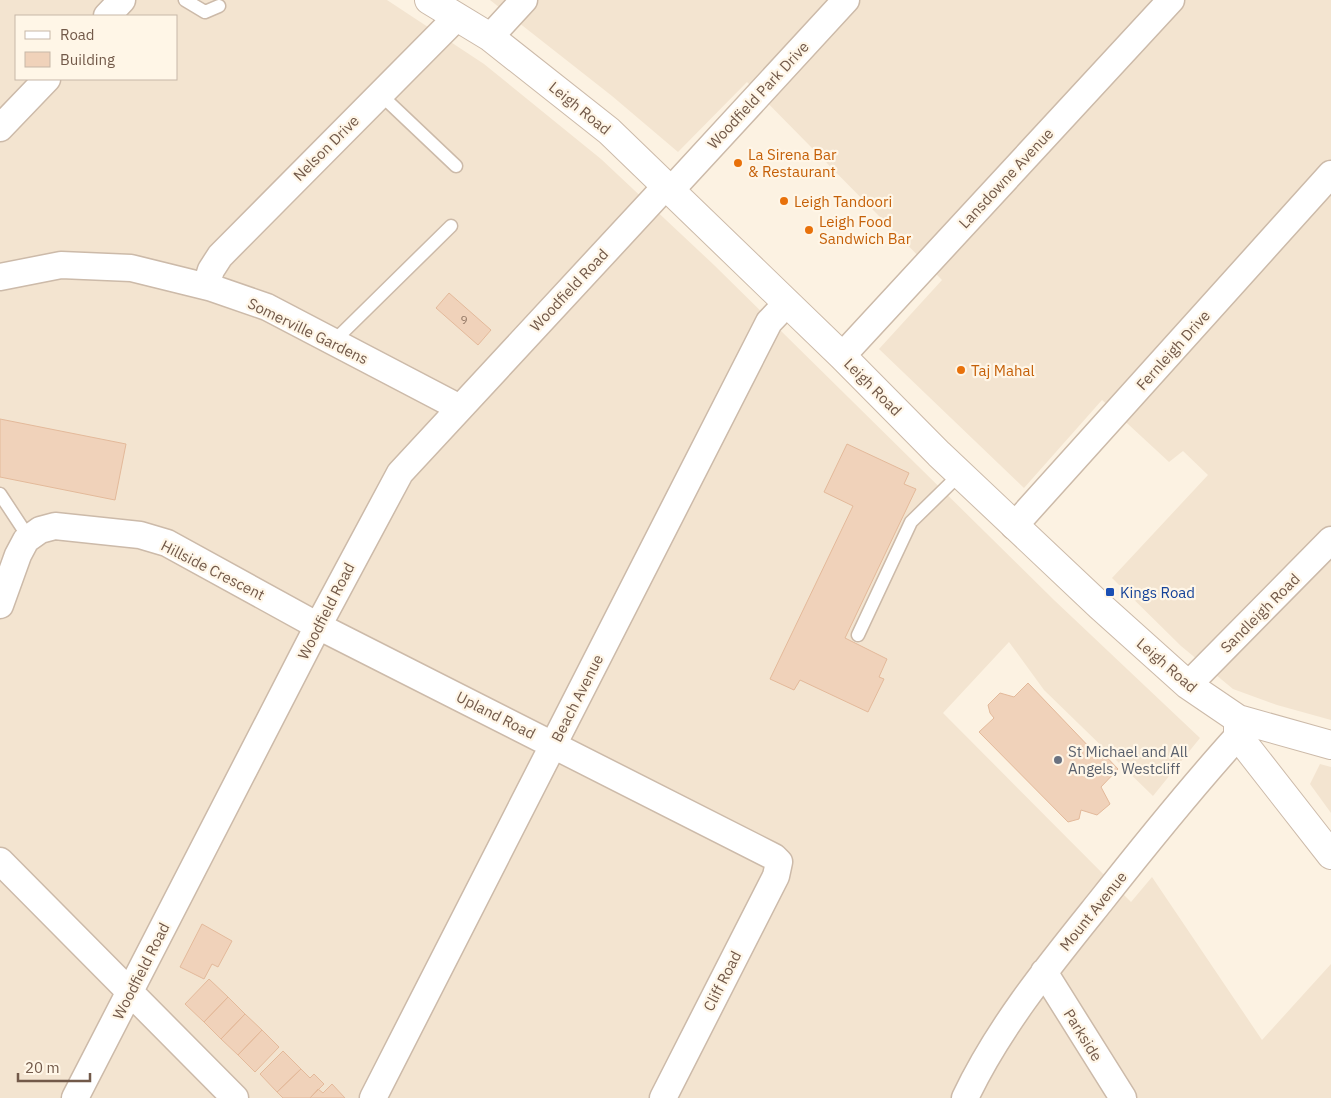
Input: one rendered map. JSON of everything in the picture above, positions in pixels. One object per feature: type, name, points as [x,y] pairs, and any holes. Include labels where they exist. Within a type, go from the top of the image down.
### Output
[{"type":"street","points":[[108,15],[122,0]]},
{"type":"street","name":"Leigh Road","points":[[429,0],[490,37],[609,131],[787,302],[1014,526],[1188,685],[1238,727],[1331,745]]},
{"type":"street","points":[[490,37],[524,0]]},
{"type":"street","name":"Woodfield Park Drive","points":[[668,188],[846,0]]},
{"type":"street","name":"Lansdowne Avenue","points":[[842,356],[1171,0]]},
{"type":"street","name":"Nelson Drive","points":[[206,286],[211,270],[220,256],[457,17]]},
{"type":"street","points":[[0,128],[46,80]]},
{"type":"street","name":"Fernleigh Drive","points":[[1014,526],[1331,174]]},
{"type":"street","name":"Woodfield Road","points":[[75,1098],[318,626],[400,473],[668,188]]},
{"type":"street","name":"Somerville Gardens","points":[[0,277],[61,265],[131,268],[206,286],[267,308],[460,408]]},
{"type":"street","name":"Beach Avenue","points":[[373,1098],[769,322],[787,302]]},
{"type":"street","name":"Hillside Crescent","points":[[29,538],[40,530],[55,526],[140,535],[167,543],[318,626]]},
{"type":"street","points":[[2,590],[29,538]]},
{"type":"street","name":"Sandleigh Road","points":[[1188,685],[1331,540]]},
{"type":"street","name":"Upland Road","points":[[318,626],[760,849],[779,862]]},
{"type":"street","points":[[1238,727],[1331,855]]},
{"type":"street","name":"Mount Avenue","points":[[966,1098],[980,1066],[1044,972],[1238,727]]},
{"type":"street","points":[[0,861],[235,1098]]},
{"type":"street","name":"Cliff Road","points":[[663,1098],[776,876],[779,862]]},
{"type":"street","name":"Parkside","points":[[1044,972],[1122,1098]]},
{"type":"lane","points":[[184,0],[205,12],[219,6]]},
{"type":"lane","points":[[380,94],[456,166]]},
{"type":"lane","points":[[333,342],[452,226]]},
{"type":"lane","points":[[858,635],[911,522],[960,474]]},
{"type":"lane","points":[[0,494],[29,538]]},
{"type":"shaded area","points":[[0,0],[387,0],[484,64],[601,159],[714,265],[1054,600],[1200,738],[1153,796],[1044,690],[1009,642],[943,713],[1131,902],[1152,877],[1262,1040],[1331,964],[1331,1098],[0,1098]]},
{"type":"shaded area","points":[[490,0],[1331,0],[1331,720],[1277,705],[1233,689],[1181,646],[1112,578],[1208,475],[1183,451],[1169,462],[1102,400],[1024,488],[879,349],[942,280],[747,82],[678,152],[612,96]]},
{"type":"shaded area","points":[[1320,764],[1331,767],[1331,813],[1310,784]]},
{"type":"building","points":[[449,293],[491,330],[478,345],[436,308]]},
{"type":"building","points":[[0,419],[126,444],[115,500],[0,477]]},
{"type":"building","points":[[847,444],[909,473],[904,484],[916,489],[845,638],[887,659],[879,677],[884,679],[868,712],[800,680],[794,690],[770,679],[853,506],[824,492]]},
{"type":"building","name":"St Michael and All Angels, Westcliff","points":[[1028,683],[1094,752],[1098,748],[1118,769],[1101,787],[1110,804],[1097,815],[1081,810],[1079,819],[1068,822],[979,732],[994,718],[990,713],[988,705],[1000,693],[1014,697]]},
{"type":"building","points":[[202,924],[232,941],[218,967],[212,964],[204,979],[180,967]]},
{"type":"building","points":[[209,979],[228,997],[204,1022],[185,1004]]},
{"type":"building","points":[[228,997],[245,1014],[221,1039],[204,1022]]},
{"type":"building","points":[[245,1014],[262,1030],[238,1055],[221,1039]]},
{"type":"building","points":[[262,1030],[279,1047],[255,1072],[238,1055]]},
{"type":"building","points":[[283,1051],[301,1069],[277,1092],[260,1074]]},
{"type":"building","points":[[301,1069],[310,1078],[314,1074],[324,1084],[310,1098],[283,1098],[277,1092]]},
{"type":"building","points":[[332,1084],[345,1098],[310,1098],[318,1089],[323,1093]]},
{"type":"place","name":"La Sirena Bar & Restaurant","points":[[738,163]]},
{"type":"place","name":"Leigh Tandoori","points":[[784,201]]},
{"type":"place","name":"Leigh Food Sandwich Bar","points":[[809,230]]},
{"type":"place","name":"Taj Mahal","points":[[961,370]]},
{"type":"place","name":"Kings Road","points":[[1110,592]]},
{"type":"place","name":"St Michael and All Angels, Westcliff","points":[[1058,760]]}]
